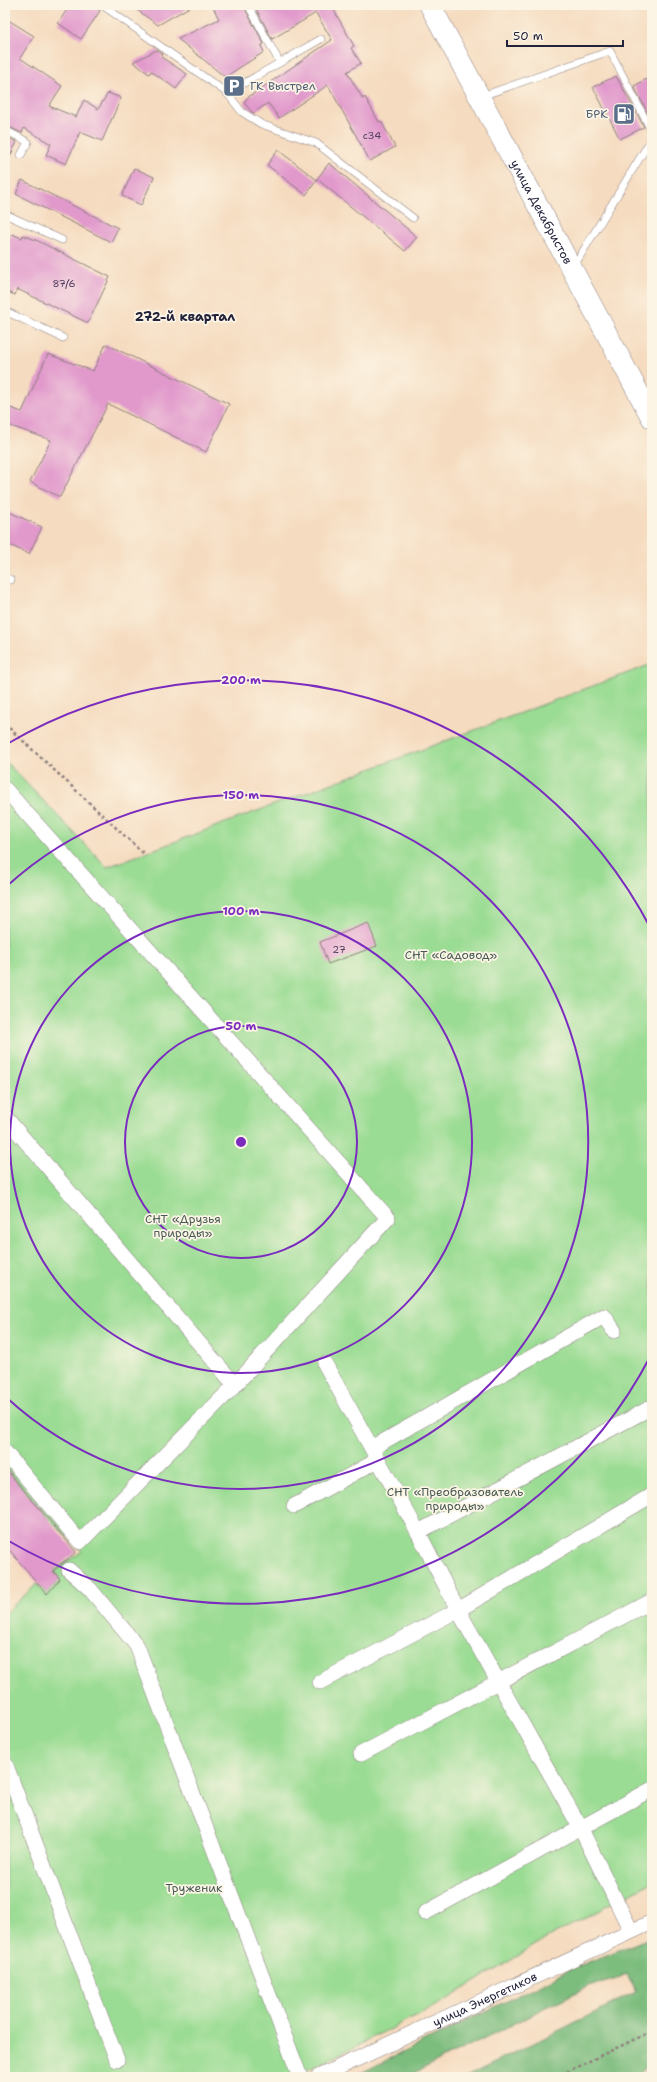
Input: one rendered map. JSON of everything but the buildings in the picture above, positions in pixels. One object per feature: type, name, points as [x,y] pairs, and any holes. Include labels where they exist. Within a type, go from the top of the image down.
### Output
[{"type":"street","name":"улица Декабристов","points":[[430,5],[652,418]]},
{"type":"street","points":[[5,789],[388,1218],[235,1385],[80,1542],[5,1452]]},
{"type":"street","points":[[5,1117],[235,1385]]},
{"type":"street","points":[[294,1506],[375,1454],[604,1316],[614,1331]]},
{"type":"street","points":[[325,1364],[418,1532],[458,1610],[580,1827],[631,1932]]},
{"type":"street","points":[[418,1532],[652,1407]]},
{"type":"street","points":[[320,1682],[458,1610],[652,1495]]},
{"type":"street","points":[[69,1570],[90,1588],[137,1646],[300,2077]]},
{"type":"street","points":[[361,1754],[652,1601]]},
{"type":"street","points":[[5,1763],[117,2060]]},
{"type":"street","points":[[425,1913],[652,1789]]},
{"type":"street","name":"улица Энергетиков","points":[[318,2077],[652,1922]]},
{"type":"lane","points":[[102,5],[227,94],[242,112],[261,124],[316,143],[413,218]]},
{"type":"lane","points":[[248,5],[280,63]]},
{"type":"lane","points":[[227,94],[321,39]]},
{"type":"lane","points":[[479,97],[610,51],[652,132]]},
{"type":"lane","points":[[5,130],[28,142],[21,156]]},
{"type":"lane","points":[[571,269],[652,138]]},
{"type":"lane","points":[[5,214],[62,240]]},
{"type":"lane","points":[[5,311],[63,338]]},
{"type":"path","points":[[5,724],[143,853]]},
{"type":"path","points":[[556,2077],[652,2031]]},
{"type":"green space","points":[[652,664],[652,1882],[542,1941],[443,2002],[294,2077],[5,2077],[5,1613],[37,1584],[47,1593],[60,1579],[54,1571],[82,1551],[44,1514],[5,1467],[5,761],[107,867]]},
{"type":"green space","points":[[652,1937],[652,2062],[636,2077],[466,2077],[636,1992],[627,1975],[589,1986],[406,2077],[353,2077],[571,1969]]},
{"type":"place","name":"ГК Выстрел","points":[[234,86]]},
{"type":"place","name":"БРК","points":[[624,114]]},
{"type":"district","name":"272-й квартал","points":[[185,316]]},
{"type":"park label","name":"СНТ «Садовод»","points":[[451,955]]},
{"type":"park label","name":"СНТ «Друзья природы»","points":[[183,1226]]},
{"type":"park label","name":"СНТ «Преобразователь природы»","points":[[455,1499]]},
{"type":"park label","name":"Труженик","points":[[194,1888]]}]
